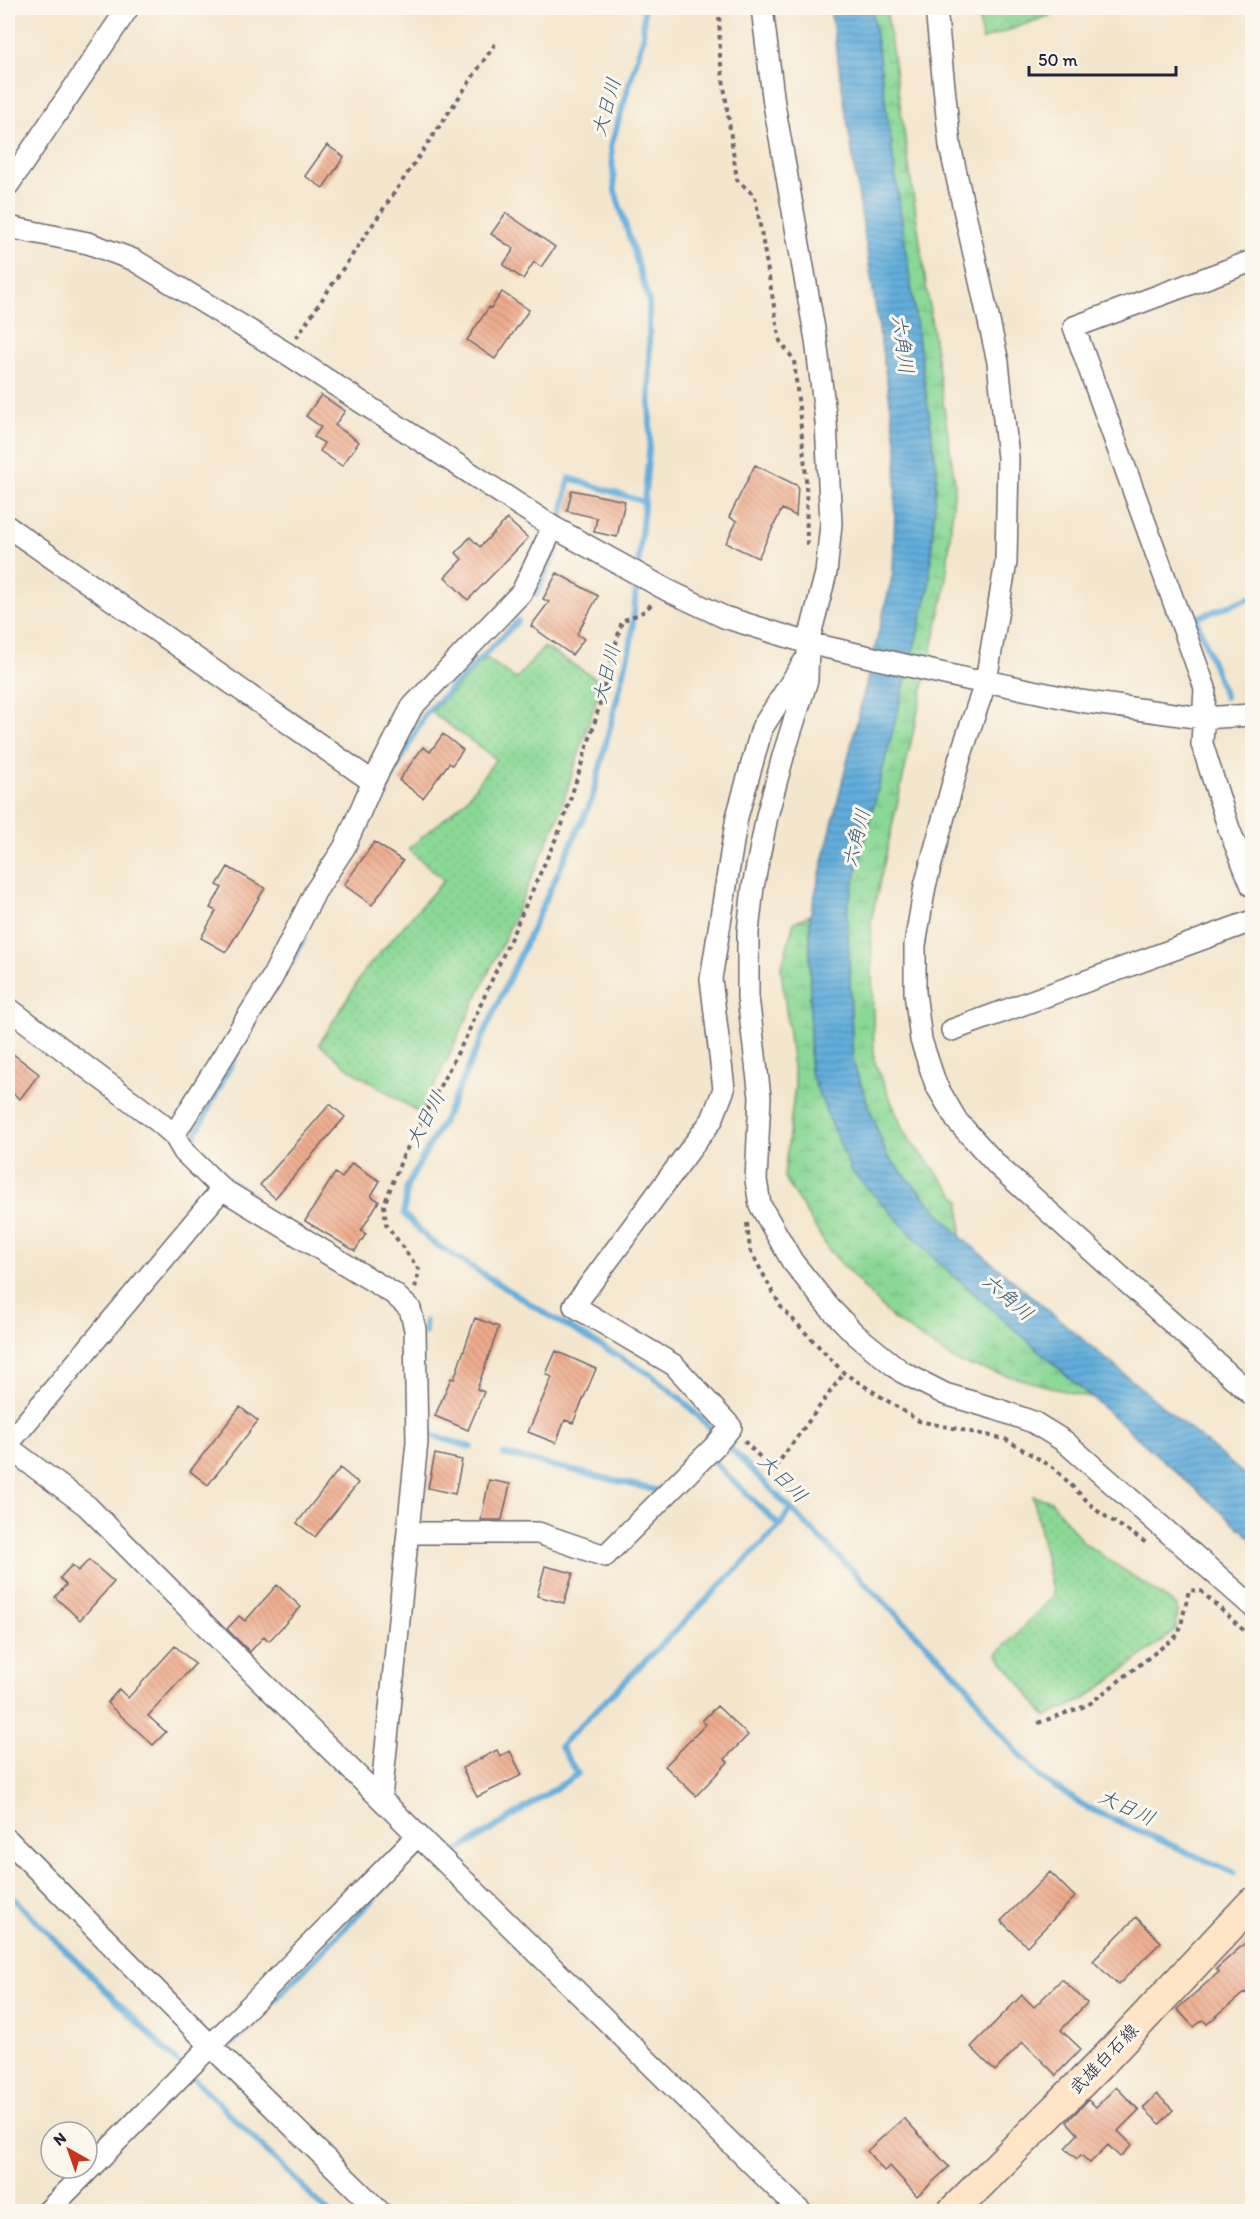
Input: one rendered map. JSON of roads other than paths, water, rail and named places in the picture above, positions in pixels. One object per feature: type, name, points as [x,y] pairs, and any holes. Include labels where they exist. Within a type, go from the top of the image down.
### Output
[{"type":"main road","name":"武雄白石線","points":[[952,2211],[1106,2058],[1250,1909]]},
{"type":"street","points":[[8,185],[128,8]]},
{"type":"street","points":[[762,8],[774,104],[816,340],[825,422],[831,524],[826,573],[807,680],[767,816],[753,887],[748,932],[748,997],[760,1097],[756,1180],[760,1205],[792,1261],[828,1306],[855,1334],[902,1371],[945,1394],[1033,1422],[1064,1441],[1252,1606]]},
{"type":"street","points":[[936,8],[950,146],[998,362],[1008,458],[1006,562],[960,758],[925,886],[915,945],[915,992],[921,1040],[936,1084],[957,1121],[998,1166],[1252,1395]]},
{"type":"street","points":[[8,227],[88,243],[134,260],[286,353],[553,527],[648,580],[724,617],[812,649],[1080,701],[1202,718],[1252,715]]},
{"type":"street","points":[[1252,261],[1074,327],[1205,688],[1202,744],[1229,829],[1252,886]]},
{"type":"street","points":[[8,527],[373,782]]},
{"type":"street","points":[[174,1135],[272,978],[315,892],[344,848],[373,782],[412,707],[522,592],[553,527]]},
{"type":"street","points":[[409,1533],[538,1533],[605,1556],[725,1435],[674,1365],[574,1306],[712,1120],[724,1089],[711,979],[737,817],[762,728],[812,649]]},
{"type":"street","points":[[952,1030],[1252,921]]},
{"type":"street","points":[[8,1008],[174,1135],[184,1152],[222,1189],[394,1294],[410,1309],[415,1329],[417,1442],[381,1798]]},
{"type":"street","points":[[222,1189],[8,1445],[87,1506],[801,2211]]},
{"type":"street","points":[[47,2211],[418,1835]]},
{"type":"street","points":[[8,1840],[204,2053],[381,2211]]},
{"type":"water","name":"六角川","points":[[830,8],[872,8],[937,471],[929,589],[847,909],[853,1063],[887,1156],[961,1237],[1252,1481],[1252,1539],[936,1260],[851,1171],[810,1072],[810,915],[893,573],[897,448]]},
{"type":"waterway","name":"大日川","points":[[644,8],[643,38],[611,146],[615,191],[649,301],[650,440],[631,643],[592,799],[446,1116],[407,1186],[404,1214],[429,1240],[551,1317],[653,1376],[682,1400],[965,1683],[1001,1734],[1041,1778],[1088,1808],[1234,1873]]},
{"type":"waterway","points":[[562,517],[569,478],[644,502]]},
{"type":"waterway","points":[[536,595],[557,550]]},
{"type":"waterway","points":[[1225,697],[1196,618],[1252,597]]},
{"type":"waterway","points":[[370,819],[425,714],[518,621]]},
{"type":"waterway","points":[[316,911],[334,881]]},
{"type":"waterway","points":[[292,962],[304,938]]},
{"type":"waterway","points":[[189,1147],[237,1053]]},
{"type":"waterway","points":[[222,1176],[251,1195]]},
{"type":"waterway","points":[[425,1321],[425,1333]]},
{"type":"waterway","points":[[426,1427],[427,1434],[471,1447]]},
{"type":"waterway","points":[[503,1454],[659,1491],[662,1487]]},
{"type":"waterway","points":[[714,1462],[780,1526]]},
{"type":"waterway","points":[[458,1851],[578,1774],[560,1746],[780,1526],[790,1509]]},
{"type":"waterway","points":[[233,2043],[413,1858]]},
{"type":"waterway","points":[[8,1893],[328,2212]]}]
